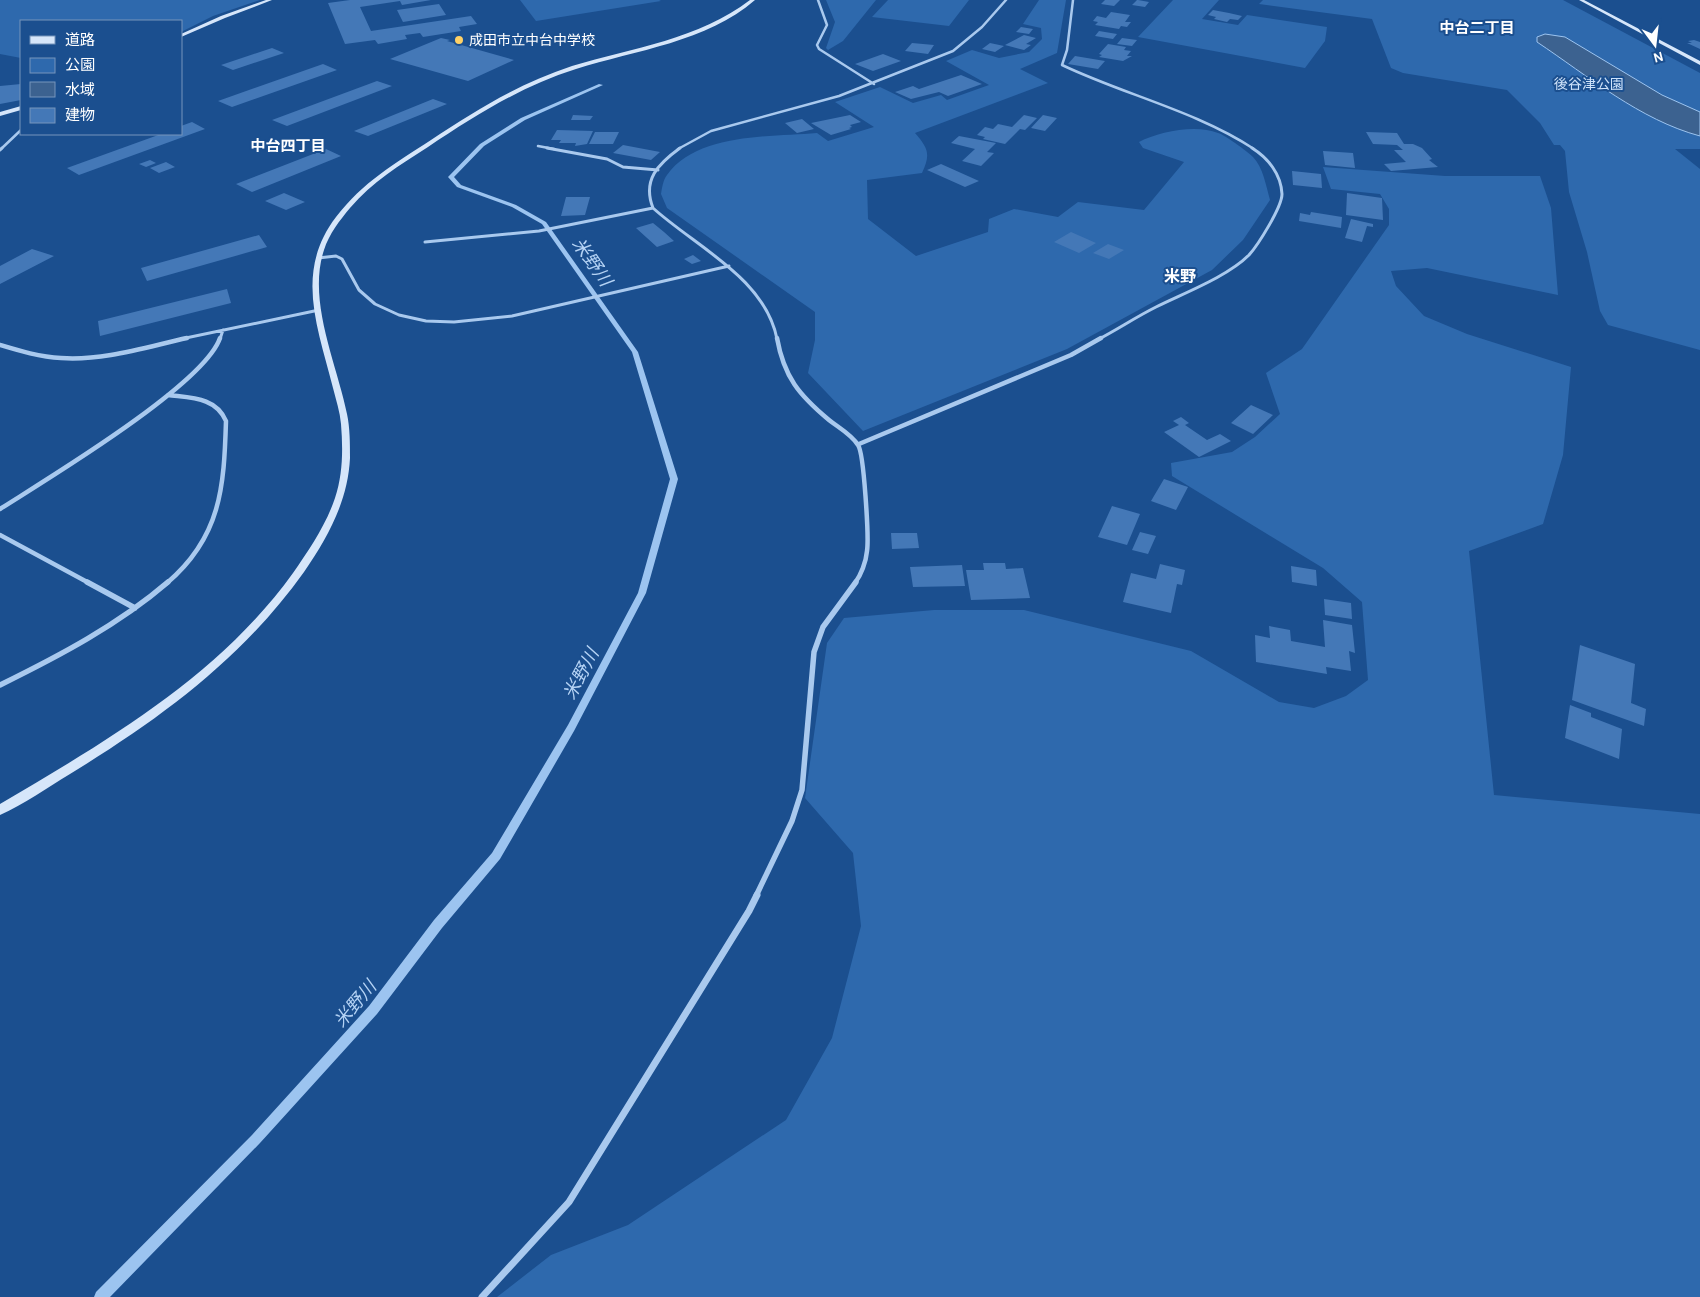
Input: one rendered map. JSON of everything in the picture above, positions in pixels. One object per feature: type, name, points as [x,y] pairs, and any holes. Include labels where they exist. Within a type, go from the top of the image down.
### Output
[{"type":"street","points":[[182,36],[223,17],[270,0]]},
{"type":"street","points":[[0,810],[93,755],[218,663],[257,625],[298,576],[326,530],[340,495],[346,459],[345,425],[316,294],[318,258],[330,230],[358,195],[402,160],[486,107],[536,82],[706,28],[741,10],[753,0]]},
{"type":"street","points":[[818,0],[826,25],[817,45],[819,49],[874,84]]},
{"type":"street","points":[[482,1297],[569,1202],[749,911],[792,821],[802,790],[814,652],[823,627],[860,576],[867,551],[862,452],[859,444],[826,417],[790,380],[783,368],[776,329],[770,315],[747,283],[729,266],[653,208],[648,195],[650,178],[673,153],[685,144],[711,131],[798,109],[874,84],[953,51],[982,27],[1006,0]]},
{"type":"street","points":[[859,444],[1071,355],[1156,308],[1211,281],[1249,255],[1268,227],[1282,196],[1276,174],[1264,156],[1236,137],[1194,118],[1102,84],[1062,65],[1067,50],[1073,0]]},
{"type":"street","points":[[1581,0],[1700,63]]},
{"type":"street","points":[[0,114],[20,108]]},
{"type":"street","points":[[0,150],[20,131]]},
{"type":"street","points":[[538,146],[607,159],[623,167],[658,170]]},
{"type":"street","points":[[425,242],[538,231],[653,208]]},
{"type":"street","points":[[318,258],[336,256],[342,259],[364,296],[385,310],[416,319],[450,322],[501,318],[729,266]]},
{"type":"street","points":[[0,345],[34,356],[72,360],[102,356],[319,310]]},
{"type":"street","points":[[0,509],[81,457],[168,395],[216,350],[223,330]]},
{"type":"street","points":[[0,685],[80,642],[163,590],[198,553],[212,527],[220,501],[226,421],[224,411],[217,404],[168,395]]},
{"type":"street","points":[[0,535],[135,608]]},
{"type":"green space","points":[[0,0],[260,0],[213,16],[182,32],[182,20],[20,20],[20,58],[0,54]]},
{"type":"green space","points":[[520,0],[659,0],[661,1],[536,21]]},
{"type":"green space","points":[[826,0],[876,0],[843,41],[828,50],[826,48],[835,22]]},
{"type":"green space","points":[[888,0],[969,0],[949,26],[872,17]]},
{"type":"green space","points":[[1039,0],[1066,0],[1057,53],[1020,69],[1048,83],[915,133],[927,152],[927,161],[922,173],[867,180],[868,219],[916,256],[988,232],[989,219],[1014,209],[1058,217],[1078,202],[1144,210],[1184,162],[1143,148],[1139,142],[1167,132],[1188,129],[1209,130],[1221,134],[1250,154],[1262,171],[1270,200],[1243,240],[1212,270],[1067,349],[863,431],[808,373],[815,340],[815,312],[667,208],[661,194],[665,179],[680,161],[696,151],[715,144],[757,137],[817,133],[828,141],[874,127],[835,102],[880,87],[913,103],[941,95],[947,100],[989,85],[946,61],[972,50],[999,58],[1029,52],[1042,39],[1041,28],[1023,24]]},
{"type":"green space","points":[[1173,0],[1219,0],[1202,19],[1238,25],[1247,15],[1327,27],[1325,41],[1305,68],[1138,37]]},
{"type":"green space","name":"後谷津公園","points":[[1263,0],[1563,0],[1700,73],[1700,149],[1675,149],[1700,169],[1700,350],[1608,325],[1600,311],[1587,252],[1569,192],[1565,151],[1560,145],[1554,145],[1540,123],[1507,90],[1403,73],[1391,68],[1372,19],[1259,4]]},
{"type":"green space","points":[[1323,167],[1445,176],[1540,176],[1551,208],[1558,295],[1427,268],[1391,271],[1396,286],[1424,316],[1467,334],[1571,367],[1563,455],[1543,524],[1469,551],[1494,795],[1700,814],[1700,1297],[497,1297],[551,1255],[628,1225],[786,1120],[832,1038],[861,926],[853,853],[805,798],[827,643],[844,618],[934,610],[1024,610],[1191,651],[1279,702],[1314,708],[1346,696],[1368,680],[1362,602],[1323,568],[1172,476],[1171,463],[1232,452],[1255,437],[1280,414],[1266,373],[1302,349],[1389,225],[1389,209],[1380,194],[1331,189]]},
{"type":"water","points":[[1545,34],[1565,37],[1662,95],[1700,112],[1700,136],[1656,119],[1615,96],[1537,42],[1537,37]]},
{"type":"building","points":[[350,0],[431,0],[402,5],[400,1],[360,7],[371,31],[471,16],[477,24],[459,27],[461,31],[423,37],[420,33],[405,35],[407,39],[378,44],[375,40],[345,44],[328,3]]},
{"type":"building","points":[[1105,0],[1120,0],[1114,6],[1101,4]]},
{"type":"building","points":[[1137,0],[1149,2],[1145,7],[1132,5]]},
{"type":"building","points":[[439,4],[446,15],[403,22],[397,10]]},
{"type":"building","points":[[1213,10],[1242,16],[1238,20],[1230,19],[1227,22],[1214,19],[1216,17],[1208,15]]},
{"type":"building","points":[[1111,12],[1130,15],[1125,22],[1131,22],[1127,27],[1121,26],[1119,29],[1095,25],[1098,22],[1093,21],[1097,16],[1106,18]]},
{"type":"building","points":[[1021,27],[1033,29],[1029,34],[1016,32]]},
{"type":"building","points":[[1099,31],[1117,34],[1113,39],[1095,36]]},
{"type":"building","points":[[1024,35],[1036,38],[1026,44],[1031,45],[1024,50],[1005,45]]},
{"type":"building","points":[[441,38],[514,60],[468,81],[390,59]]},
{"type":"building","points":[[1122,38],[1137,40],[1132,46],[1117,44]]},
{"type":"building","points":[[1688,41],[1700,42],[1700,49],[1687,43],[1692,43]]},
{"type":"building","points":[[912,43],[934,45],[928,54],[905,51]]},
{"type":"building","points":[[990,43],[1004,46],[995,52],[982,49]]},
{"type":"building","points":[[1108,44],[1126,47],[1124,50],[1131,51],[1127,56],[1132,56],[1123,61],[1099,57],[1102,55],[1099,54]]},
{"type":"building","points":[[272,48],[284,53],[233,70],[221,65]]},
{"type":"building","points":[[883,54],[901,61],[873,71],[855,64]]},
{"type":"building","points":[[1075,56],[1105,61],[1098,69],[1068,64]]},
{"type":"building","points":[[323,64],[337,70],[232,107],[218,101]]},
{"type":"building","points":[[961,75],[982,84],[948,96],[939,92],[911,99],[895,92],[913,86],[919,89]]},
{"type":"building","points":[[377,81],[392,86],[287,126],[272,120]]},
{"type":"building","points":[[20,84],[20,100],[0,104],[0,86]]},
{"type":"building","points":[[433,99],[447,104],[368,136],[354,131]]},
{"type":"building","points":[[573,115],[593,116],[590,120],[571,120]]},
{"type":"building","points":[[850,115],[861,122],[850,125],[852,127],[849,128],[851,129],[831,135],[811,123]]},
{"type":"building","points":[[1024,115],[1037,118],[1025,130],[1020,129],[1005,144],[983,139],[985,137],[977,135],[985,127],[993,129],[998,124],[1012,127]]},
{"type":"building","points":[[1043,115],[1057,118],[1045,131],[1031,128]]},
{"type":"building","points":[[802,119],[814,129],[797,133],[785,123]]},
{"type":"building","points":[[192,122],[205,129],[79,175],[67,168],[158,135],[182,135],[182,126]]},
{"type":"building","points":[[557,130],[593,131],[587,144],[575,146],[576,143],[559,143],[561,140],[551,140]]},
{"type":"building","points":[[595,132],[619,132],[613,144],[589,144]]},
{"type":"building","points":[[1366,132],[1397,133],[1404,144],[1413,144],[1422,148],[1432,159],[1429,160],[1438,167],[1391,171],[1384,164],[1406,162],[1394,150],[1403,150],[1397,145],[1373,144]]},
{"type":"building","points":[[959,136],[996,143],[987,152],[994,153],[981,166],[962,161],[975,149],[951,143]]},
{"type":"building","points":[[623,145],[660,152],[651,160],[613,153]]},
{"type":"building","points":[[326,149],[341,156],[252,192],[236,184]]},
{"type":"building","points":[[1323,151],[1353,153],[1355,168],[1325,165]]},
{"type":"building","points":[[150,160],[156,163],[146,167],[139,164]]},
{"type":"building","points":[[166,162],[175,167],[159,173],[150,168]]},
{"type":"building","points":[[941,164],[979,181],[965,187],[927,170]]},
{"type":"building","points":[[1292,171],[1321,174],[1322,188],[1293,185]]},
{"type":"building","points":[[284,193],[305,202],[286,210],[265,201]]},
{"type":"building","points":[[1347,193],[1382,198],[1383,220],[1346,215]]},
{"type":"building","points":[[566,197],[590,197],[585,215],[561,216]]},
{"type":"building","points":[[1311,212],[1342,217],[1341,228],[1299,221],[1300,213],[1310,215]]},
{"type":"building","points":[[1351,219],[1373,224],[1373,227],[1367,226],[1362,242],[1345,238]]},
{"type":"building","points":[[653,223],[674,241],[657,247],[636,228]]},
{"type":"building","points":[[1071,232],[1096,243],[1079,253],[1054,242]]},
{"type":"building","points":[[259,235],[267,247],[147,281],[141,268]]},
{"type":"building","points":[[1108,244],[1124,250],[1109,259],[1093,253]]},
{"type":"building","points":[[32,249],[54,256],[0,284],[0,266]]},
{"type":"building","points":[[693,255],[701,261],[692,264],[684,259]]},
{"type":"building","points":[[227,289],[231,303],[100,336],[98,321]]},
{"type":"building","points":[[1251,405],[1273,415],[1253,434],[1231,423]]},
{"type":"building","points":[[1181,417],[1189,423],[1185,425],[1207,440],[1220,434],[1231,441],[1199,457],[1164,432],[1179,425],[1173,421]]},
{"type":"building","points":[[1164,479],[1188,487],[1176,510],[1151,501]]},
{"type":"building","points":[[1112,506],[1140,514],[1127,545],[1098,537]]},
{"type":"building","points":[[1140,532],[1156,536],[1148,554],[1132,550]]},
{"type":"building","points":[[891,533],[917,533],[919,548],[892,549]]},
{"type":"building","points":[[983,563],[1005,563],[1006,569],[1023,568],[1030,598],[971,600],[966,570],[984,570]]},
{"type":"building","points":[[1160,564],[1185,570],[1182,585],[1177,584],[1171,613],[1123,602],[1131,573],[1156,579]]},
{"type":"building","points":[[962,565],[965,586],[913,587],[910,567]]},
{"type":"building","points":[[1291,566],[1316,570],[1317,586],[1292,582]]},
{"type":"building","points":[[1324,599],[1351,603],[1352,619],[1325,615]]},
{"type":"building","points":[[1323,620],[1352,625],[1355,653],[1349,651],[1351,671],[1326,667],[1327,674],[1256,662],[1255,635],[1270,638],[1269,626],[1290,630],[1291,641],[1325,647]]},
{"type":"building","points":[[1580,645],[1635,664],[1631,703],[1646,709],[1644,726],[1572,700]]},
{"type":"building","points":[[1570,705],[1591,713],[1591,717],[1622,729],[1619,759],[1565,738]]},
{"type":"waterway","name":"米野川","points":[[101,1297],[256,1139],[373,1010],[438,924],[496,856],[571,728],[642,593],[674,479],[635,352],[544,223],[514,206],[459,186],[451,177],[482,145],[523,119],[601,85]]},
{"type":"place","name":"成田市立中台中学校","points":[[459,40]]},
{"type":"district","name":"中台二丁目","points":[[1477,28]]},
{"type":"district","name":"中台四丁目","points":[[288,146]]},
{"type":"district","name":"米野","points":[[1180,276]]}]
